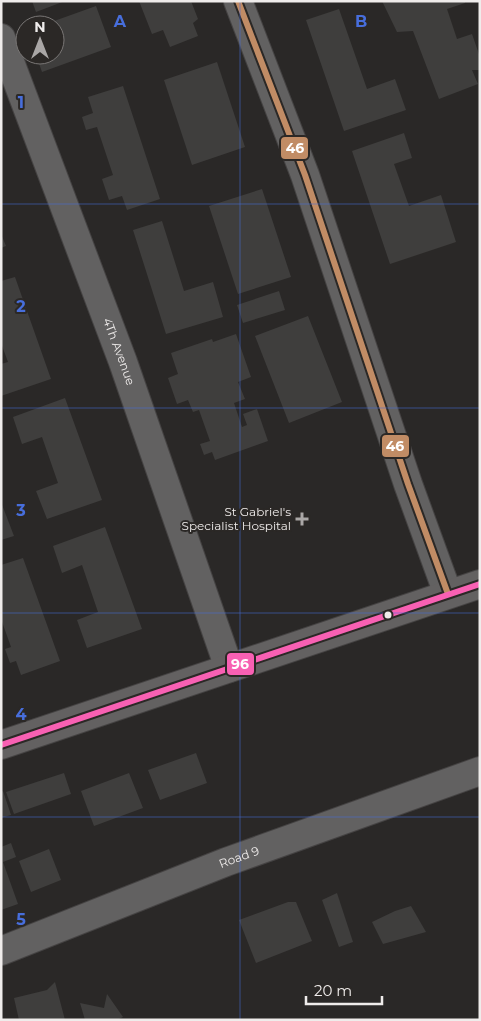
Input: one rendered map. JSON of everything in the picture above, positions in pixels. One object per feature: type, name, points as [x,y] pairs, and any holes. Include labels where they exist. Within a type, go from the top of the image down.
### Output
[{"type":"main road","points":[[1,744],[480,584]]},
{"type":"street","points":[[238,1],[305,175],[408,484],[448,594]]},
{"type":"street","name":"4Th Avenue","points":[[1,38],[123,362],[229,668]]},
{"type":"street","name":"Road 9","points":[[1,951],[226,862],[480,771]]},
{"type":"building","points":[[32,1],[65,1],[36,12]]},
{"type":"building","points":[[139,1],[191,1],[198,19],[193,23],[198,36],[170,47],[163,30],[152,34]]},
{"type":"building","points":[[382,1],[465,1],[465,3],[447,9],[457,39],[472,34],[480,57],[480,70],[472,70],[478,84],[439,99],[413,31],[397,32]]},
{"type":"building","points":[[96,6],[111,47],[65,64],[65,17]]},
{"type":"building","points":[[339,9],[367,89],[395,79],[406,110],[344,131],[306,20]]},
{"type":"building","points":[[217,62],[245,147],[192,165],[164,80]]},
{"type":"building","points":[[40,65],[61,65],[42,72]]},
{"type":"building","points":[[123,86],[160,199],[127,210],[122,196],[109,200],[102,179],[113,175],[97,127],[86,130],[82,117],[93,113],[88,97]]},
{"type":"building","points":[[404,133],[412,158],[394,164],[409,206],[441,195],[456,242],[390,264],[352,151]]},
{"type":"building","points":[[262,189],[291,277],[238,294],[209,206]]},
{"type":"building","points":[[162,221],[184,291],[213,282],[223,317],[166,334],[133,230]]},
{"type":"building","points":[[1,234],[6,246],[1,248]]},
{"type":"building","points":[[15,277],[51,379],[1,396],[1,364],[8,362],[1,343],[1,281]]},
{"type":"building","points":[[279,291],[285,310],[243,323],[237,305]]},
{"type":"building","points":[[308,316],[342,402],[289,423],[255,336]]},
{"type":"building","points":[[236,334],[251,377],[238,382],[245,399],[234,403],[242,427],[247,425],[243,414],[257,409],[268,441],[215,460],[212,452],[204,455],[200,444],[210,441],[199,410],[193,412],[188,400],[177,404],[168,378],[178,374],[171,353],[212,339],[213,342]]},
{"type":"building","points":[[65,398],[102,500],[47,519],[36,491],[58,483],[42,437],[22,444],[13,417]]},
{"type":"building","points":[[1,502],[14,536],[1,540]]},
{"type":"building","points":[[105,527],[142,629],[87,648],[77,620],[98,612],[82,565],[62,573],[53,546]]},
{"type":"building","points":[[23,558],[60,661],[21,675],[16,661],[10,663],[5,649],[11,647],[1,619],[1,565]]},
{"type":"building","points":[[196,753],[207,783],[160,800],[148,770]]},
{"type":"building","points":[[64,773],[71,794],[14,814],[6,792]]},
{"type":"building","points":[[129,773],[143,808],[94,826],[81,791]]},
{"type":"building","points":[[3,791],[11,815],[1,818],[1,792]]},
{"type":"building","points":[[11,843],[16,857],[3,862],[18,904],[1,910],[1,847]]},
{"type":"building","points":[[49,849],[61,880],[31,892],[19,861]]},
{"type":"building","points":[[337,893],[353,942],[339,947],[322,900]]},
{"type":"building","points":[[288,902],[296,902],[312,941],[256,963],[239,920]]},
{"type":"building","points":[[411,906],[426,932],[383,944],[372,922]]},
{"type":"building","points":[[55,982],[65,1020],[19,1020],[14,998],[47,990]]},
{"type":"building","points":[[107,994],[123,1017],[117,1020],[85,1020],[80,1003],[104,1008]]},
{"type":"transit line","name":"46","points":[[238,1],[305,175],[408,484],[448,594]]},
{"type":"transit line","name":"96","points":[[1,745],[480,584]]},
{"type":"place","name":"St Gabriel's Specialist Hospital","points":[[302,519]]}]
